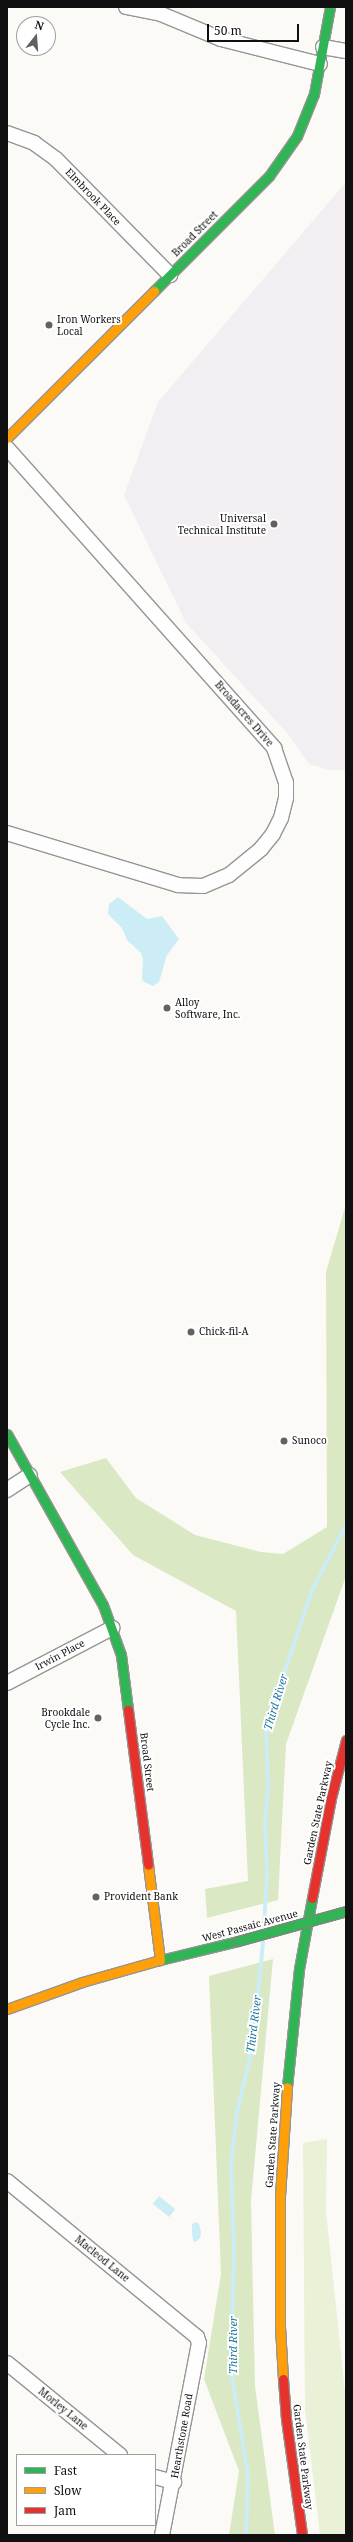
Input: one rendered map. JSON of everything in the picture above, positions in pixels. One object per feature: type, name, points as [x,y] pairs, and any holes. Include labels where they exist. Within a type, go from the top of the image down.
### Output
[{"type":"main road","name":"Broad Street","points":[[7,438],[268,176],[277,165],[297,136],[314,94],[330,7]]},
{"type":"main road","name":"Broad Street","points":[[7,1434],[91,1582],[112,1628],[126,1687],[160,1960]]},
{"type":"main road","name":"Garden State Parkway","points":[[302,2535],[286,2419],[279,2261],[283,2125],[299,1969],[314,1887],[346,1740]]},
{"type":"main road","name":"West Passaic Avenue","points":[[160,1960],[238,1941],[346,1911]]},
{"type":"main road","points":[[7,2009],[51,1992],[160,1960]]},
{"type":"main road","points":[[286,2419],[289,2512]]},
{"type":"street","points":[[126,7],[161,14],[221,39],[320,64]]},
{"type":"street","points":[[323,47],[346,51]]},
{"type":"street","name":"Elmbrook Place","points":[[7,133],[34,143],[56,159],[170,275]]},
{"type":"street","name":"Broadacres Drive","points":[[7,448],[274,748],[286,782],[286,798],[281,818],[273,834],[261,849],[229,875],[203,886],[178,886],[7,833]]},
{"type":"street","points":[[7,1490],[30,1476]]},
{"type":"street","name":"Irwin Place","points":[[7,1683],[112,1628]]},
{"type":"street","name":"Macleod Lane","points":[[7,2181],[197,2337]]},
{"type":"street","name":"Hearthstone Road","points":[[162,2535],[174,2482],[199,2343],[197,2337]]},
{"type":"street","name":"Morley Lane","points":[[7,2364],[119,2454]]},
{"type":"street","points":[[156,2477],[174,2482]]},
{"type":"shaded area","points":[[346,182],[346,770],[330,770],[309,764],[288,734],[186,623],[124,495],[158,402]]},
{"type":"green space","points":[[346,1204],[346,1576],[286,1744],[278,1900],[207,1918],[205,1889],[248,1881],[236,1611],[133,1555],[60,1472],[106,1458],[136,1498],[195,1535],[261,1552],[283,1554],[327,1527],[326,1272]]},
{"type":"green space","points":[[273,1959],[251,2201],[255,2386],[275,2535],[229,2535],[239,2471],[204,2379],[221,2274],[209,1976]]},
{"type":"green space","points":[[327,2139],[326,2211],[346,2402],[346,2535],[320,2535],[305,2409],[303,2143]]},
{"type":"water","points":[[118,897],[147,919],[162,916],[179,939],[167,955],[159,982],[153,986],[144,982],[142,979],[143,959],[141,953],[127,940],[122,928],[108,914],[109,904]]},
{"type":"water","points":[[159,2196],[175,2209],[169,2217],[153,2204]]},
{"type":"water","points":[[196,2222],[199,2224],[201,2232],[200,2238],[196,2242],[193,2241],[192,2224]]},
{"type":"waterway","name":"Third River","points":[[264,1926],[267,1874],[265,1823],[268,1785],[266,1728],[311,1593],[346,1525]]},
{"type":"waterway","name":"Third River","points":[[246,2535],[248,2476],[231,2371],[234,2252],[231,2165],[237,2112],[253,2046],[263,1942]]},
{"type":"traffic: fast","points":[[154,291],[269,176],[297,136],[314,94],[330,7]]},
{"type":"traffic: fast","points":[[7,1434],[103,1605],[121,1655],[128,1710]]},
{"type":"traffic: fast","points":[[287,2087],[299,1969],[312,1898]]},
{"type":"traffic: fast","points":[[238,1941],[346,1911]]},
{"type":"traffic: fast","points":[[156,1961],[238,1941]]},
{"type":"traffic: slow","points":[[7,438],[154,291]]},
{"type":"traffic: slow","points":[[148,1865],[160,1960]]},
{"type":"traffic: slow","points":[[7,2009],[82,1982],[156,1961]]},
{"type":"traffic: slow","points":[[283,2379],[280,2327],[280,2196],[287,2087]]},
{"type":"traffic: jam","points":[[128,1710],[148,1865]]},
{"type":"traffic: jam","points":[[312,1898],[331,1798],[346,1740]]},
{"type":"traffic: jam","points":[[283,2379],[286,2419],[302,2535]]},
{"type":"place","name":"Iron Workers Local","points":[[49,325]]},
{"type":"place","name":"Universal Technical Institute","points":[[274,524]]},
{"type":"place","name":"Alloy Software, Inc.","points":[[167,1008]]},
{"type":"place","name":"Chick-fil-A","points":[[191,1332]]},
{"type":"place","name":"Sunoco","points":[[284,1441]]},
{"type":"place","name":"Brookdale Cycle Inc.","points":[[98,1718]]},
{"type":"place","name":"Provident Bank","points":[[96,1897]]}]
